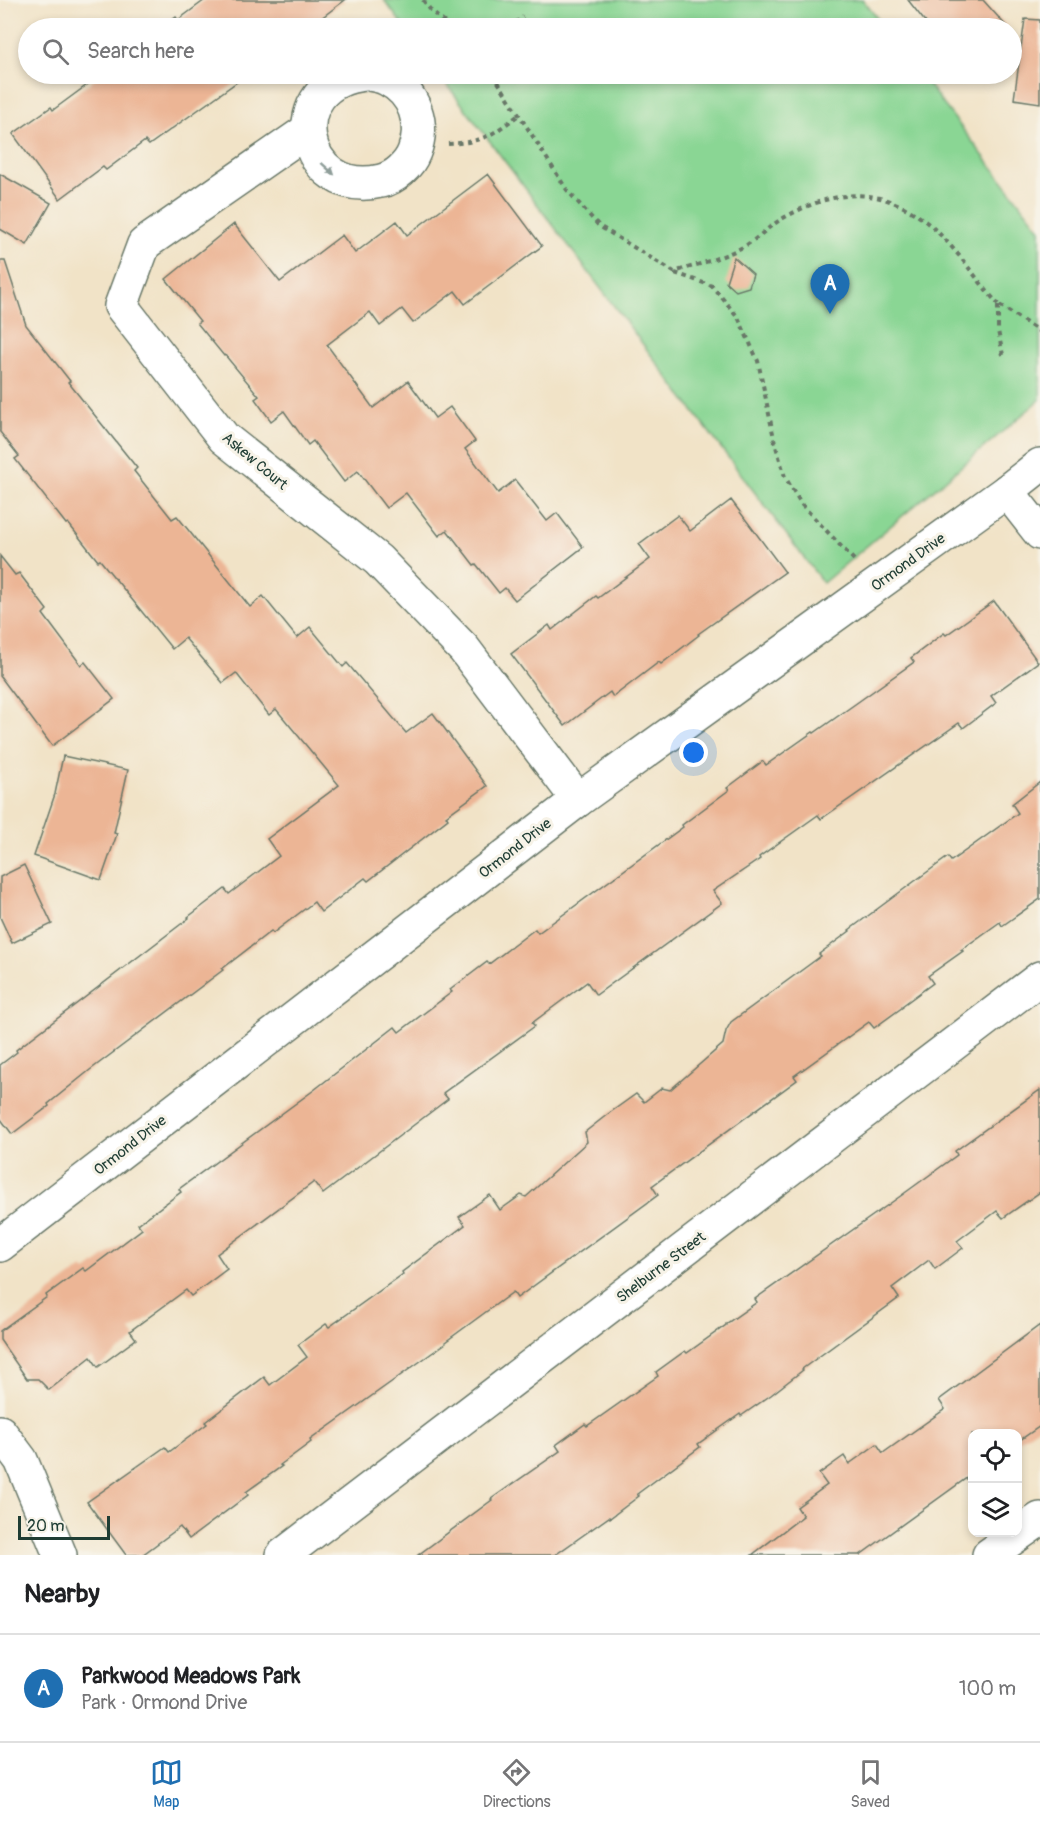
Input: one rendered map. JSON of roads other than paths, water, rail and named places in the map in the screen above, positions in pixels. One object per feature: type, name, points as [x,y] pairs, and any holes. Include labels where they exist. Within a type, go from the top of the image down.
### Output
[{"type":"street","points":[[332,84],[320,95],[311,112],[308,130],[311,148],[321,164],[334,176],[351,183],[368,184],[386,180],[401,170],[412,156],[418,139],[418,120],[413,103],[402,88],[396,84]]},
{"type":"street","name":"Askew Court","points":[[308,130],[144,244],[121,306],[224,438],[378,560],[464,650],[578,800]]},
{"type":"street","name":"Ormond Drive","points":[[0,1245],[578,800],[1040,465]]},
{"type":"street","points":[[1007,491],[1040,533]]},
{"type":"street","name":"Shelburne Street","points":[[283,1555],[1040,978]]},
{"type":"street","points":[[0,1432],[21,1460],[60,1555]]},
{"type":"street","points":[[989,1555],[1040,1519]]},
{"type":"place","name":"Parkwood Meadows Park","points":[[830,314]]}]
